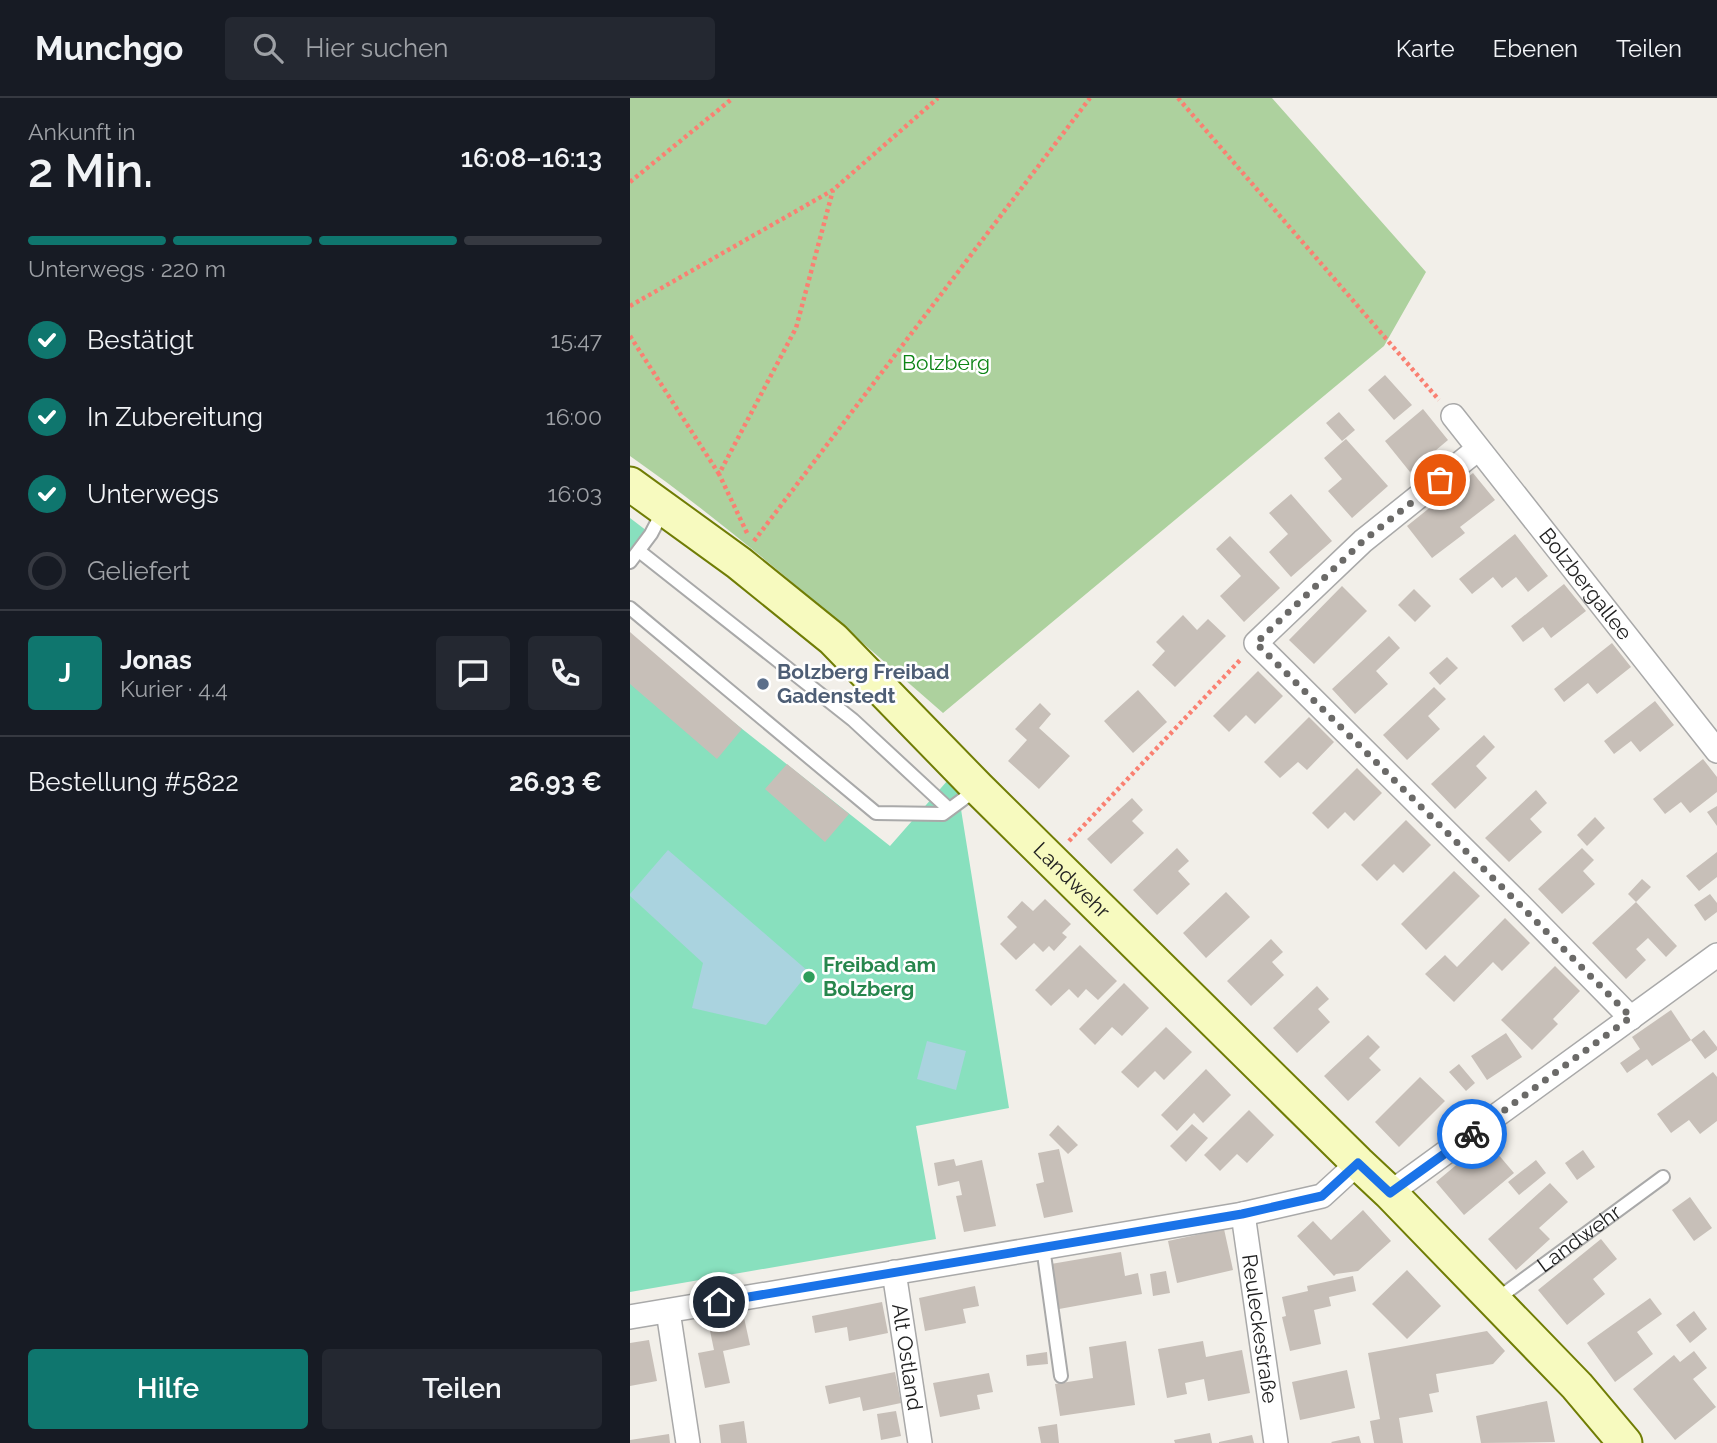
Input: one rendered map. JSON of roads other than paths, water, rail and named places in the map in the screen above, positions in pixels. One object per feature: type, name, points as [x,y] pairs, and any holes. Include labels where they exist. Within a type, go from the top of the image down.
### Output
[{"type":"street","name":"Bolzbergallee","points":[[1453,416],[1717,751]]},
{"type":"street","points":[[1478,449],[1363,541],[1256,643],[1631,1017]]},
{"type":"street","name":"Landwehr","points":[[630,484],[739,563],[833,639],[978,789],[1390,1193],[1577,1386],[1625,1443]]},
{"type":"street","points":[[1390,1193],[1717,955]]},
{"type":"street","points":[[630,1317],[1242,1214],[1322,1196],[1358,1163]]},
{"type":"street","name":"Reuleckestraße","points":[[1242,1214],[1276,1443]]},
{"type":"street","name":"Alt Ostland","points":[[894,1272],[920,1443]]},
{"type":"street","points":[[668,1311],[688,1443]]},
{"type":"lane","points":[[630,562],[651,534],[665,508]]},
{"type":"lane","points":[[639,551],[853,720],[949,809]]},
{"type":"lane","points":[[630,607],[876,813],[943,814],[978,789]]},
{"type":"lane","name":"Landwehr","points":[[1494,1301],[1662,1177]]},
{"type":"lane","points":[[1043,1247],[1061,1376]]},
{"type":"water","points":[[668,850],[809,972],[766,1025],[692,1008],[703,963],[630,896]]},
{"type":"water","points":[[927,1041],[966,1051],[956,1090],[917,1079]]},
{"type":"place","name":"Bolzberg Freibad Gadenstedt","points":[[763,684]]},
{"type":"place","name":"Freibad am Bolzberg","points":[[809,977]]},
{"type":"park label","name":"Bolzberg","points":[[946,363]]}]
